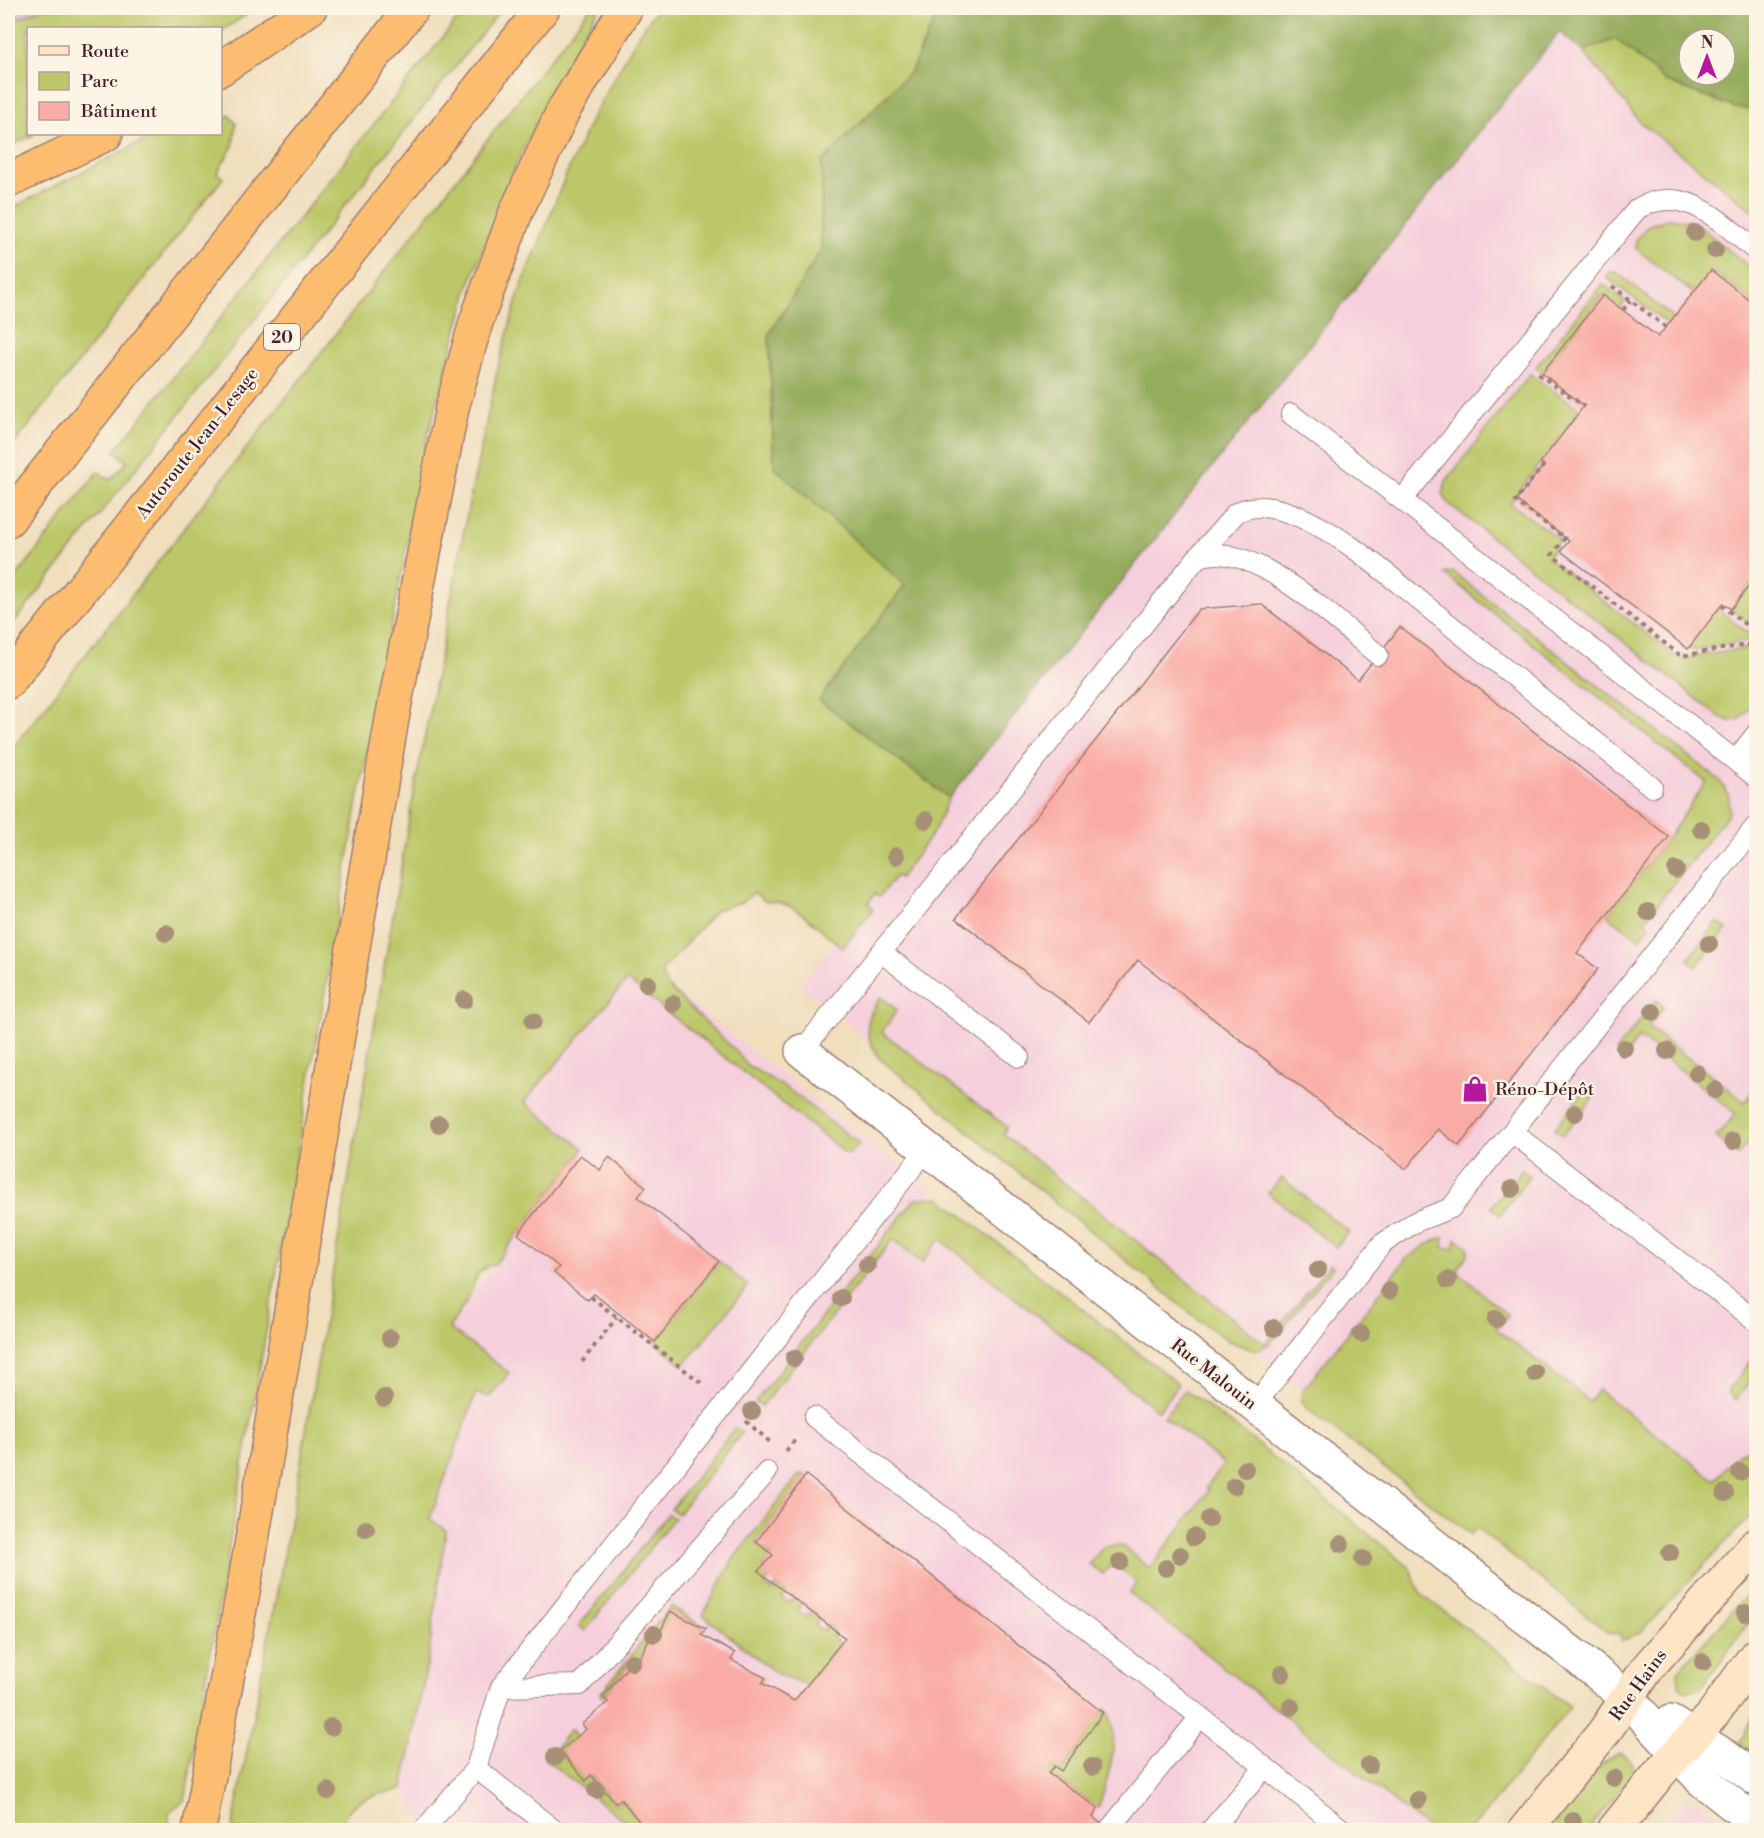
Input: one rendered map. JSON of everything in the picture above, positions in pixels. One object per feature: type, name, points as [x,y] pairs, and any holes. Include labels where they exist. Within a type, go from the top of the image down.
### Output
[{"type":"highway","points":[[222,68],[309,8]]},
{"type":"highway","points":[[8,520],[412,8]]},
{"type":"highway","name":"Autoroute Jean-Lesage","points":[[8,682],[543,8]]},
{"type":"highway","points":[[199,1830],[247,1569],[392,719],[452,408],[476,321],[516,212],[563,111],[626,8]]},
{"type":"highway","points":[[8,181],[104,135]]},
{"type":"street","name":"Rue Malouin","points":[[802,1051],[1685,1745],[1756,1779]]},
{"type":"street","name":"Rue Hains","points":[[1525,1830],[1604,1732],[1649,1666],[1756,1545]]},
{"type":"street","points":[[1614,1830],[1713,1714],[1756,1655]]},
{"type":"street","name":"Rue Malouin","points":[[1685,1745],[1702,1780],[1756,1823]]},
{"type":"lane","points":[[1402,500],[1637,209],[1648,202],[1663,199],[1695,204],[1756,251]]},
{"type":"lane","points":[[1291,414],[1756,777]]},
{"type":"lane","points":[[802,1051],[1196,559],[1236,513],[1244,508],[1261,507],[1284,511],[1307,521],[1370,562],[1652,787]]},
{"type":"lane","points":[[1196,559],[1205,554],[1218,553],[1261,567],[1294,587],[1378,655]]},
{"type":"lane","points":[[1736,760],[1756,734]]},
{"type":"lane","points":[[1254,1406],[1382,1244],[1415,1222],[1451,1209],[1756,826]]},
{"type":"lane","points":[[882,953],[1019,1057]]},
{"type":"lane","points":[[1513,1133],[1756,1321]]},
{"type":"lane","points":[[424,1830],[476,1768],[501,1687],[927,1149]]},
{"type":"lane","points":[[814,1418],[1344,1830]]},
{"type":"lane","points":[[501,1687],[580,1686],[767,1472]]},
{"type":"lane","points":[[1109,1830],[1200,1718]]},
{"type":"lane","points":[[1211,1830],[1265,1767]]},
{"type":"lane","points":[[476,1768],[554,1830]]},
{"type":"path","points":[[1603,279],[1666,328]]},
{"type":"path","points":[[1623,310],[1631,300]]},
{"type":"path","points":[[1531,369],[1584,406]]},
{"type":"path","points":[[1544,465],[1515,501],[1565,538],[1552,555],[1681,656],[1756,643]]},
{"type":"path","points":[[1721,606],[1756,633]]},
{"type":"path","points":[[591,1297],[707,1388]]},
{"type":"path","points":[[582,1362],[617,1317]]},
{"type":"path","points":[[725,1403],[773,1445]]},
{"type":"path","points":[[778,1449],[783,1454],[814,1418]]},
{"type":"shaded area","points":[[8,8],[81,8],[35,27],[27,27],[27,30],[8,38]]},
{"type":"shaded area","points":[[1559,32],[1756,187],[1756,1510],[1745,1521],[1406,1259],[1303,1390],[1255,1351],[1229,1341],[1195,1317],[879,1058],[867,1039],[800,985]]},
{"type":"shaded area","points":[[640,964],[1251,1439],[1129,1593],[1430,1830],[432,1830],[418,1817],[403,1789],[428,1659],[446,1530],[430,1520],[476,1393],[449,1328],[469,1297],[584,1150],[524,1102]]},
{"type":"shaded area","points":[[1698,1800],[1738,1830],[1662,1830],[1685,1802]]},
{"type":"green space","points":[[43,8],[257,8],[222,30],[222,27],[27,27],[27,135],[33,135],[8,147],[8,23]]},
{"type":"green space","points":[[466,8],[502,8],[8,630],[8,587],[98,472],[110,480],[127,462],[115,451]]},
{"type":"green space","points":[[590,8],[599,8],[566,63],[518,159],[503,196],[469,286],[428,435],[358,800],[185,1800],[169,1812],[169,1830],[8,1830],[8,754]]},
{"type":"green space","points":[[658,8],[940,8],[911,71],[822,162],[821,251],[769,335],[774,467],[905,585],[820,700],[949,798],[934,831],[900,878],[896,876],[879,897],[875,894],[868,903],[873,909],[843,948],[797,911],[777,902],[766,902],[754,893],[742,902],[716,910],[661,972],[667,986],[737,1052],[747,1065],[788,1089],[859,1144],[848,1155],[627,980],[524,1102],[584,1149],[494,1265],[488,1266],[479,1273],[466,1302],[449,1328],[509,1373],[490,1397],[476,1393],[430,1519],[446,1530],[428,1659],[403,1789],[373,1796],[356,1803],[344,1818],[340,1830],[232,1830],[294,1502],[410,814],[470,499],[498,367],[519,293],[566,175],[592,118],[640,32]]},
{"type":"green space","points":[[940,8],[1756,8],[1756,109],[1736,108],[1680,87],[1737,87],[1737,27],[1677,27],[1677,86],[1667,82],[1616,39],[1583,51],[1559,32],[949,798],[819,700],[905,585],[774,467],[769,334],[821,251],[822,162],[911,71]]},
{"type":"green space","points":[[1616,39],[1667,82],[1677,87],[1736,108],[1756,109],[1756,213],[1641,123],[1583,51]]},
{"type":"green space","points":[[229,115],[236,123],[233,146],[217,173],[223,178],[8,452],[8,210],[154,135],[222,135],[222,119]]},
{"type":"green space","points":[[1671,218],[1695,223],[1756,272],[1756,305],[1711,270],[1693,293],[1636,249],[1636,239],[1649,225]]},
{"type":"green space","points":[[1610,272],[1616,272],[1673,318],[1669,325],[1606,277]]},
{"type":"green space","points":[[1603,284],[1625,302],[1620,309],[1602,295],[1542,373],[1536,367]]},
{"type":"green space","points":[[1530,374],[1581,410],[1510,503],[1560,540],[1547,557],[1680,659],[1756,647],[1756,699],[1739,720],[1729,721],[1720,717],[1448,503],[1443,494],[1446,481]]},
{"type":"green space","points":[[1453,572],[1718,779],[1726,791],[1730,803],[1729,813],[1644,921],[1650,926],[1640,939],[1607,915],[1669,837],[1706,782],[1445,574]]},
{"type":"green space","points":[[1756,577],[1756,629],[1731,609]]},
{"type":"green space","points":[[1718,609],[1756,640],[1688,649]]},
{"type":"green space","points":[[1717,922],[1727,929],[1696,967],[1688,960]]},
{"type":"green space","points":[[881,997],[897,1010],[882,1032],[1007,1127],[1003,1134],[1265,1344],[1330,1264],[1333,1267],[1270,1344],[1255,1351],[1229,1341],[1195,1317],[879,1058],[870,1042],[868,1028],[871,1013]]},
{"type":"green space","points":[[1656,1000],[1664,1007],[1648,1027],[1745,1102],[1756,1086],[1756,1132],[1738,1155],[1716,1137],[1736,1114],[1639,1037],[1624,1057],[1616,1051]]},
{"type":"green space","points":[[1585,1090],[1594,1097],[1563,1135],[1554,1129]]},
{"type":"green space","points":[[1522,1170],[1530,1176],[1500,1215],[1491,1207]]},
{"type":"green space","points":[[1282,1178],[1349,1232],[1336,1247],[1268,1193]]},
{"type":"green space","points":[[927,1197],[940,1198],[1178,1384],[1158,1411],[940,1239],[922,1263],[893,1239],[762,1406],[755,1402],[914,1200]]},
{"type":"green space","points":[[1444,1237],[1443,1247],[1454,1249],[1456,1239],[1468,1247],[1468,1255],[1457,1271],[1508,1316],[1496,1329],[1589,1401],[1598,1390],[1715,1480],[1739,1453],[1745,1450],[1756,1455],[1756,1510],[1641,1632],[1622,1641],[1619,1633],[1613,1634],[1606,1631],[1477,1528],[1471,1534],[1306,1408],[1301,1400],[1303,1390],[1406,1259],[1428,1244]]},
{"type":"green space","points":[[719,1261],[748,1286],[683,1366],[655,1342]]},
{"type":"green space","points":[[1756,1354],[1756,1373],[1736,1400],[1727,1392]]},
{"type":"green space","points":[[1185,1390],[1251,1439],[1409,1567],[1421,1594],[1570,1707],[1471,1830],[1430,1830],[1129,1593],[1137,1583],[1113,1563],[1103,1574],[1089,1564],[1103,1547],[1121,1545],[1150,1568],[1209,1490],[1206,1488],[1224,1464],[1164,1417]]},
{"type":"green space","points":[[735,1428],[742,1433],[678,1514],[671,1509]]},
{"type":"green space","points":[[799,1475],[806,1475],[756,1542],[773,1555],[759,1571],[769,1579],[764,1584],[772,1591],[776,1586],[786,1593],[782,1598],[788,1603],[794,1598],[801,1604],[797,1611],[806,1617],[810,1611],[819,1618],[815,1625],[823,1631],[827,1625],[836,1631],[832,1637],[840,1644],[807,1685],[776,1673],[703,1615],[734,1558]]},
{"type":"green space","points":[[668,1514],[674,1518],[585,1631],[579,1626]]},
{"type":"green space","points":[[1756,1585],[1756,1613],[1700,1689],[1686,1692],[1679,1686],[1678,1671]]},
{"type":"green space","points":[[671,1606],[706,1629],[670,1611],[656,1641],[649,1639],[634,1670],[627,1666],[603,1697],[600,1694]]},
{"type":"green space","points":[[1105,1708],[1111,1718],[1114,1743],[1106,1785],[1098,1808],[1048,1773],[1054,1766],[1062,1771]]},
{"type":"green space","points":[[1756,1713],[1756,1758],[1739,1742],[1744,1735],[1745,1728]]},
{"type":"green space","points":[[571,1729],[577,1737],[560,1752],[586,1780],[591,1775],[616,1804],[621,1799],[646,1830],[636,1830],[546,1760]]},
{"type":"green space","points":[[1619,1753],[1628,1757],[1633,1764],[1633,1773],[1588,1830],[1550,1830],[1605,1761]]},
{"type":"building","points":[[1711,270],[1756,305],[1756,577],[1731,609],[1723,603],[1688,649],[1561,551],[1569,541],[1516,500],[1544,465],[1540,463],[1584,406],[1542,373],[1603,295],[1658,337]]},
{"type":"building","points":[[1261,604],[1358,680],[1400,627],[1669,837],[1577,953],[1598,969],[1459,1146],[1438,1129],[1406,1169],[1138,960],[1089,1022],[956,918],[1199,609]]},
{"type":"building","points":[[580,1155],[600,1170],[609,1157],[646,1187],[638,1197],[719,1261],[655,1342],[594,1294],[588,1300],[554,1273],[559,1267],[518,1234]]},
{"type":"building","points":[[806,1475],[1103,1713],[1061,1771],[1054,1766],[1048,1773],[1098,1808],[1093,1817],[1109,1830],[658,1830],[652,1824],[646,1830],[621,1799],[616,1804],[591,1775],[586,1781],[560,1751],[586,1729],[582,1724],[608,1702],[603,1697],[628,1666],[634,1670],[649,1639],[656,1641],[670,1611],[706,1629],[701,1635],[735,1653],[731,1660],[766,1678],[762,1683],[794,1701],[845,1638],[758,1571],[773,1555],[756,1542]]},
{"type":"place","name":"Réno-Dépôt","points":[[1475,1089]]}]
